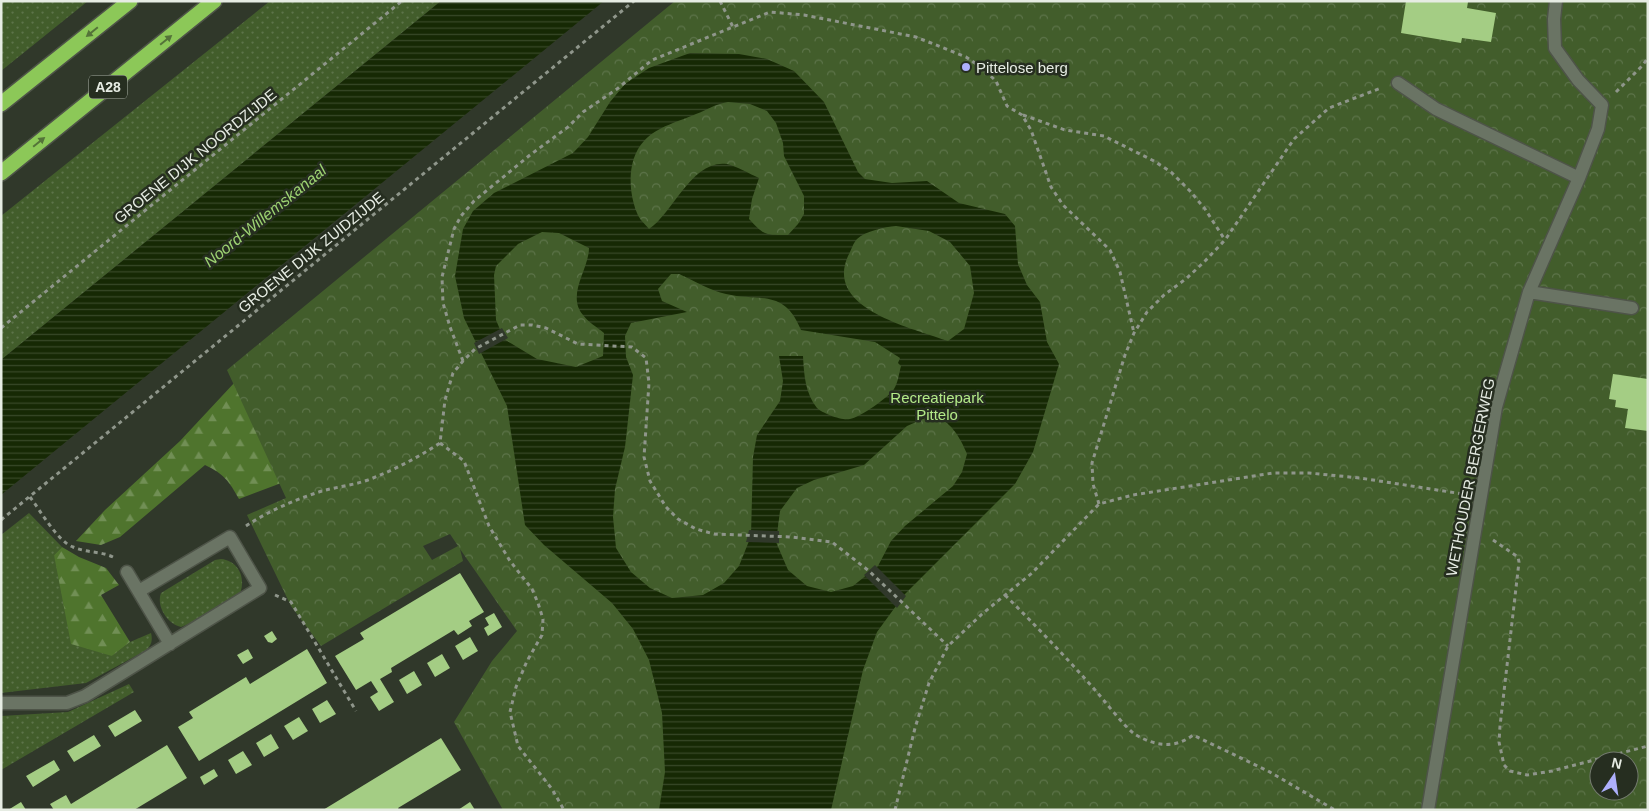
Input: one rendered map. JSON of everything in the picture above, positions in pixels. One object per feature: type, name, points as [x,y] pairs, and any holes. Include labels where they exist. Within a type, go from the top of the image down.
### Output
[{"type":"highway","points":[[1,104],[130,1]]},
{"type":"highway","name":"A28","points":[[1,173],[214,1]]},
{"type":"street","points":[[1556,1],[1554,19],[1555,48],[1578,80],[1602,105]]},
{"type":"street","points":[[1398,83],[1436,109],[1579,178]]},
{"type":"street","name":"WETHOUDER BERGERWEG","points":[[1428,810],[1496,407],[1529,292],[1579,178],[1598,129],[1602,105]]},
{"type":"street","points":[[1529,292],[1632,308]]},
{"type":"street","points":[[1,703],[67,703],[85,696],[260,588],[230,537],[139,592]]},
{"type":"street","points":[[127,572],[170,644]]},
{"type":"path","name":"GROENE DIJK NOORDZIJDE","points":[[1,328],[402,1]]},
{"type":"path","name":"GROENE DIJK ZUIDZIJDE","points":[[1,520],[634,1]]},
{"type":"path","points":[[720,1],[733,27]]},
{"type":"path","points":[[463,361],[443,303],[442,277],[452,237],[461,216],[474,201],[568,127],[582,112],[617,89],[652,60],[770,12],[804,15],[916,37],[966,57],[981,67],[996,81],[1007,106],[1022,115],[1064,130],[1104,136],[1172,172],[1205,209],[1225,240]]},
{"type":"path","points":[[1602,105],[1648,58]]},
{"type":"path","points":[[1099,504],[1093,484],[1092,463],[1125,354],[1134,333],[1148,312],[1158,300],[1186,278],[1225,240],[1294,139],[1328,108],[1398,83]]},
{"type":"path","points":[[1022,115],[1035,139],[1051,188],[1064,205],[1110,250],[1120,272],[1134,333]]},
{"type":"path","points":[[440,443],[445,400],[453,373],[476,350],[520,325],[546,328],[578,344],[632,347],[646,358],[649,383],[644,456],[650,482],[666,508],[696,529],[714,534],[792,537],[832,542],[869,570],[948,646]]},
{"type":"path","points":[[230,537],[253,521],[274,510],[316,492],[366,481],[412,461],[440,443]]},
{"type":"path","points":[[440,443],[464,461],[489,526],[510,560],[532,589],[538,603],[543,619],[542,635],[516,687],[510,712],[518,746],[552,789],[564,810]]},
{"type":"path","points":[[895,810],[918,719],[930,683],[948,646],[1032,573],[1099,504],[1133,495],[1273,473],[1310,473],[1360,478],[1481,496]]},
{"type":"path","points":[[30,497],[62,540],[73,547],[108,554],[123,565],[127,572]]},
{"type":"path","points":[[1475,529],[1512,551],[1518,557],[1517,584],[1500,726],[1499,742],[1504,765],[1510,771],[1527,775],[1552,771],[1648,746]]},
{"type":"path","points":[[260,588],[291,602],[356,711]]},
{"type":"path","points":[[1006,594],[1056,645],[1134,734],[1157,745],[1185,741],[1194,735],[1268,770],[1335,810]]},
{"type":"green space","points":[[1,1],[88,1],[1,71]]},
{"type":"green space","points":[[270,1],[441,1],[1,360],[1,216]]},
{"type":"green space","name":"Recreatiepark Pittelo","points":[[675,1],[1648,1],[1648,810],[503,810],[454,722],[492,661],[517,631],[460,549],[463,561],[321,646],[291,606],[247,515],[286,498],[227,370]],"holes":[[[450,534],[458,546],[432,560],[423,546]]]},
{"type":"green space","points":[[304,308],[316,470],[239,499],[225,479],[205,465],[120,537],[101,545],[76,541],[105,510],[180,441]]},
{"type":"green space","points":[[29,513],[62,547],[54,555],[112,656],[130,642],[151,633],[152,641],[145,651],[86,683],[1,693],[1,535]]},
{"type":"green space","points":[[62,547],[79,557],[106,568],[119,585],[101,595],[130,642],[112,656],[71,644],[54,555]]},
{"type":"green space","points":[[221,559],[234,564],[241,575],[242,588],[236,600],[181,627],[171,622],[161,609],[161,593],[215,560]]},
{"type":"green space","points":[[129,684],[134,692],[1,770],[1,716],[68,712]]},
{"type":"water","name":"Noord-Willemskanaal","points":[[441,1],[604,1],[1,495],[1,360]]},
{"type":"water","points":[[690,53],[739,54],[767,59],[794,71],[824,102],[858,172],[865,179],[892,183],[927,181],[959,203],[1005,214],[1015,226],[1018,264],[1027,285],[1040,302],[1047,342],[1059,364],[1033,452],[1015,484],[904,595],[877,632],[863,670],[831,810],[659,810],[665,772],[662,713],[649,660],[633,629],[612,603],[544,545],[525,525],[507,406],[464,318],[455,276],[463,229],[473,211],[494,193],[573,153],[588,137],[610,102],[625,84],[649,68]],"holes":[[[728,102],[750,104],[767,111],[776,123],[783,143],[784,156],[804,196],[804,214],[788,235],[774,235],[762,232],[749,219],[752,199],[759,178],[727,164],[715,165],[703,170],[693,178],[658,221],[649,229],[638,215],[631,185],[632,166],[638,148],[644,141],[662,128]],[[896,226],[929,231],[950,242],[970,266],[974,293],[964,329],[948,341],[914,330],[876,314],[860,303],[849,290],[844,274],[848,256],[861,236],[881,228]],[[542,232],[559,233],[589,248],[577,291],[578,307],[583,315],[604,333],[603,356],[576,367],[537,359],[504,339],[496,320],[494,275],[496,266],[518,244]],[[671,274],[679,274],[720,293],[770,299],[779,302],[787,308],[801,330],[875,342],[900,358],[898,363],[901,366],[896,384],[891,393],[867,411],[854,418],[846,419],[837,418],[817,408],[810,396],[806,383],[803,356],[779,356],[783,381],[780,401],[757,435],[753,457],[751,536],[739,566],[724,583],[703,595],[672,598],[650,588],[631,572],[616,548],[613,517],[615,489],[625,447],[633,375],[626,357],[625,336],[631,323],[687,312],[662,301],[658,289]],[[932,415],[950,425],[967,454],[962,472],[953,486],[905,526],[891,541],[878,566],[853,586],[831,592],[807,586],[788,570],[776,542],[780,511],[797,488],[814,480],[864,465],[907,426]]]},
{"type":"pier","points":[[502,328],[508,338],[479,354],[474,343]]},
{"type":"pier","points":[[749,530],[779,531],[779,543],[746,542]]},
{"type":"pier","points":[[875,565],[906,596],[897,608],[864,575]]},
{"type":"building","points":[[1406,1],[1463,1],[1468,2],[1467,8],[1496,13],[1491,42],[1462,38],[1461,43],[1401,33]]},
{"type":"building","points":[[1613,374],[1648,379],[1648,431],[1625,428],[1628,409],[1615,407],[1616,400],[1609,399]]},
{"type":"building","points":[[460,573],[484,612],[469,621],[472,626],[458,635],[454,630],[391,668],[392,672],[380,679],[394,702],[379,711],[370,697],[378,692],[371,681],[356,690],[335,656],[364,639],[360,633]]},
{"type":"building","points":[[494,613],[502,627],[488,636],[484,628],[489,625],[485,618]]},
{"type":"building","points":[[272,631],[277,639],[272,643],[268,642],[264,636]]},
{"type":"building","points":[[470,637],[478,651],[463,660],[455,646]]},
{"type":"building","points":[[248,649],[253,658],[243,664],[237,655]]},
{"type":"building","points":[[307,649],[327,683],[199,761],[178,727],[193,718],[189,712],[246,677],[250,684]]},
{"type":"building","points":[[442,654],[450,668],[435,677],[427,663]]},
{"type":"building","points":[[414,671],[422,685],[407,694],[399,680]]},
{"type":"building","points":[[327,700],[336,714],[320,723],[312,709]]},
{"type":"building","points":[[135,710],[142,721],[115,737],[108,726]]},
{"type":"building","points":[[299,717],[308,731],[293,740],[284,726]]},
{"type":"building","points":[[271,734],[279,748],[264,757],[256,743]]},
{"type":"building","points":[[94,735],[101,746],[74,762],[67,751]]},
{"type":"building","points":[[441,738],[461,770],[398,808],[399,810],[323,810]]},
{"type":"building","points":[[167,745],[187,778],[134,810],[54,810],[50,804],[66,795],[71,804]]},
{"type":"building","points":[[243,751],[252,765],[236,774],[228,760]]},
{"type":"building","points":[[54,760],[60,770],[33,787],[26,776]]},
{"type":"building","points":[[214,769],[218,776],[204,785],[200,777]]},
{"type":"building","points":[[21,802],[26,810],[8,810]]},
{"type":"building","points":[[470,802],[475,810],[458,810]]},
{"type":"place","name":"Pittelose berg","points":[[966,67]]}]
